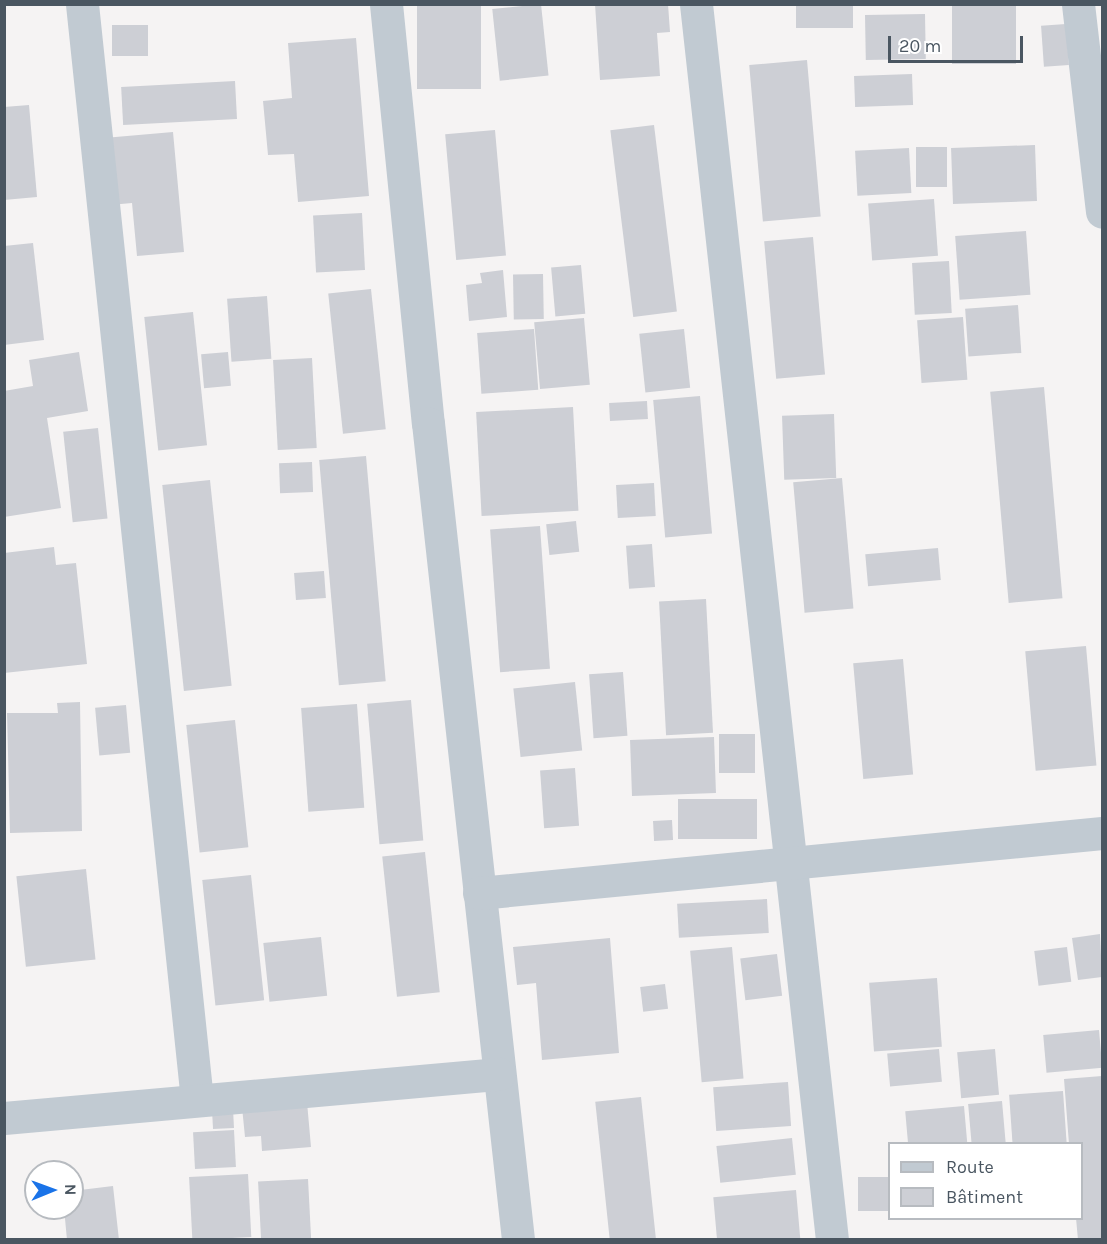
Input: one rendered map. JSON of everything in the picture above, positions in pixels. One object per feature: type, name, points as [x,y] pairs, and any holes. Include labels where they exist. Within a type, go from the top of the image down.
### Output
[{"type":"street","points":[[82,4],[197,1100]]},
{"type":"street","points":[[386,4],[479,893],[518,1239]]},
{"type":"street","points":[[696,4],[832,1239]]},
{"type":"street","points":[[1078,4],[1102,212]]},
{"type":"street","points":[[479,893],[1102,833]]},
{"type":"street","points":[[4,1118],[499,1074]]},
{"type":"building","points":[[417,4],[481,4],[481,89],[417,89]]},
{"type":"building","points":[[541,4],[549,76],[500,81],[492,9]]},
{"type":"building","points":[[595,4],[668,4],[670,32],[657,33],[660,76],[600,80]]},
{"type":"building","points":[[796,4],[853,4],[853,28],[796,28]]},
{"type":"building","points":[[952,4],[1016,4],[1016,64],[952,64]]},
{"type":"building","points":[[925,14],[926,59],[866,60],[865,15]]},
{"type":"building","points":[[1066,24],[1069,65],[1044,67],[1041,26]]},
{"type":"building","points":[[112,25],[148,25],[148,56],[112,56]]},
{"type":"building","points":[[356,38],[369,196],[298,202],[294,154],[268,155],[263,101],[292,98],[288,43]]},
{"type":"building","points":[[807,60],[821,216],[763,221],[749,65]]},
{"type":"building","points":[[912,74],[913,105],[855,107],[854,76]]},
{"type":"building","points":[[235,81],[237,119],[123,125],[121,87]]},
{"type":"building","points":[[29,105],[37,197],[4,200],[4,107]]},
{"type":"building","points":[[654,125],[677,312],[633,317],[610,130]]},
{"type":"building","points":[[495,130],[506,256],[456,260],[445,134]]},
{"type":"building","points":[[173,132],[184,252],[137,256],[132,203],[110,205],[104,138]]},
{"type":"building","points":[[1035,145],[1037,201],[953,204],[951,148]]},
{"type":"building","points":[[916,147],[947,147],[947,187],[916,187]]},
{"type":"building","points":[[909,148],[911,193],[857,196],[855,151]]},
{"type":"building","points":[[934,199],[938,256],[872,260],[868,204]]},
{"type":"building","points":[[362,213],[365,270],[316,272],[313,216]]},
{"type":"building","points":[[1026,231],[1030,295],[960,300],[955,236]]},
{"type":"building","points":[[813,237],[825,374],[776,379],[764,241]]},
{"type":"building","points":[[33,243],[44,340],[4,345],[4,246]]},
{"type":"building","points":[[949,261],[952,313],[915,315],[912,263]]},
{"type":"building","points":[[581,265],[585,314],[555,316],[551,268]]},
{"type":"building","points":[[503,270],[507,317],[469,321],[466,285],[482,283],[480,273]]},
{"type":"building","points":[[543,274],[544,319],[514,320],[513,275]]},
{"type":"building","points":[[371,289],[386,429],[343,434],[328,293]]},
{"type":"building","points":[[267,296],[271,359],[231,362],[227,299]]},
{"type":"building","points":[[1018,305],[1021,353],[968,357],[965,309]]},
{"type":"building","points":[[193,312],[207,445],[158,450],[144,317]]},
{"type":"building","points":[[963,317],[967,380],[922,383],[917,320]]},
{"type":"building","points":[[584,318],[590,385],[540,389],[534,322]]},
{"type":"building","points":[[534,329],[538,390],[481,394],[477,333]]},
{"type":"building","points":[[684,329],[690,388],[645,392],[639,334]]},
{"type":"building","points":[[79,352],[88,411],[47,418],[61,508],[4,517],[4,391],[33,386],[29,360]]},
{"type":"building","points":[[228,352],[231,386],[204,388],[201,354]]},
{"type":"building","points":[[312,358],[317,448],[278,450],[273,360]]},
{"type":"building","points":[[1044,387],[1062,598],[1009,603],[990,392]]},
{"type":"building","points":[[700,396],[712,533],[665,538],[653,400]]},
{"type":"building","points":[[647,401],[648,419],[610,421],[609,403]]},
{"type":"building","points":[[573,407],[578,511],[482,516],[476,412]]},
{"type":"building","points":[[834,414],[836,478],[784,480],[782,416]]},
{"type":"building","points":[[98,428],[108,519],[73,522],[63,432]]},
{"type":"building","points":[[366,456],[386,681],[339,685],[319,460]]},
{"type":"building","points":[[312,462],[313,492],[280,493],[279,463]]},
{"type":"building","points":[[842,478],[853,609],[805,613],[793,482]]},
{"type":"building","points":[[210,480],[232,686],[184,691],[162,485]]},
{"type":"building","points":[[654,483],[656,516],[618,518],[616,485]]},
{"type":"building","points":[[576,521],[579,552],[549,555],[546,524]]},
{"type":"building","points":[[540,526],[550,669],[500,672],[490,529]]},
{"type":"building","points":[[652,544],[655,587],[629,589],[626,546]]},
{"type":"building","points":[[54,547],[56,565],[76,563],[87,664],[4,673],[4,553]]},
{"type":"building","points":[[938,548],[941,580],[868,586],[865,554]]},
{"type":"building","points":[[324,571],[326,598],[296,600],[294,573]]},
{"type":"building","points":[[706,599],[713,733],[666,735],[659,601]]},
{"type":"building","points":[[1086,646],[1096,766],[1036,771],[1025,651]]},
{"type":"building","points":[[903,659],[913,775],[863,779],[853,663]]},
{"type":"building","points":[[623,672],[627,736],[594,738],[589,674]]},
{"type":"building","points":[[575,682],[582,751],[521,757],[513,688]]},
{"type":"building","points":[[411,700],[423,840],[379,844],[367,704]]},
{"type":"building","points":[[80,702],[82,831],[10,833],[7,713],[58,713],[57,703]]},
{"type":"building","points":[[357,704],[364,808],[308,812],[301,708]]},
{"type":"building","points":[[126,705],[130,753],[99,756],[95,708]]},
{"type":"building","points":[[235,720],[248,847],[200,852],[186,725]]},
{"type":"building","points":[[719,734],[755,734],[755,773],[719,773]]},
{"type":"building","points":[[714,737],[716,793],[632,796],[630,740]]},
{"type":"building","points":[[575,768],[579,826],[544,828],[540,770]]},
{"type":"building","points":[[678,799],[757,799],[757,839],[678,839]]},
{"type":"building","points":[[672,820],[673,840],[654,841],[653,821]]},
{"type":"building","points":[[425,852],[440,992],[397,997],[382,856]]},
{"type":"building","points":[[86,869],[96,960],[26,967],[16,876]]},
{"type":"building","points":[[251,875],[264,1000],[215,1005],[202,880]]},
{"type":"building","points":[[767,899],[769,933],[679,938],[677,904]]},
{"type":"building","points":[[1100,934],[1102,977],[1078,980],[1072,938]]},
{"type":"building","points":[[321,937],[327,996],[269,1002],[263,943]]},
{"type":"building","points":[[610,938],[619,1053],[542,1060],[536,983],[517,985],[513,947]]},
{"type":"building","points":[[732,947],[744,1078],[702,1082],[690,951]]},
{"type":"building","points":[[1067,947],[1071,982],[1039,986],[1034,951]]},
{"type":"building","points":[[777,954],[782,996],[745,1000],[740,959]]},
{"type":"building","points":[[937,978],[942,1047],[874,1052],[869,983]]},
{"type":"building","points":[[665,984],[668,1009],[643,1012],[640,987]]},
{"type":"building","points":[[1099,1030],[1102,1068],[1047,1073],[1043,1035]]},
{"type":"building","points":[[939,1049],[942,1082],[890,1086],[887,1054]]},
{"type":"building","points":[[995,1049],[999,1095],[961,1098],[957,1052]]},
{"type":"building","points":[[1102,1076],[1102,1240],[1078,1240],[1076,1220],[1083,1220],[1083,1142],[1069,1142],[1064,1079]]},
{"type":"building","points":[[788,1082],[791,1126],[716,1131],[713,1087]]},
{"type":"building","points":[[1063,1091],[1067,1142],[1012,1142],[1009,1095]]},
{"type":"building","points":[[641,1097],[656,1240],[610,1240],[595,1102]]},
{"type":"building","points":[[1002,1101],[1006,1142],[971,1142],[968,1104]]},
{"type":"building","points":[[307,1102],[311,1147],[262,1151],[261,1136],[245,1137],[242,1107]]},
{"type":"building","points":[[964,1106],[967,1142],[908,1142],[905,1111]]},
{"type":"building","points":[[233,1109],[234,1128],[213,1129],[212,1110]]},
{"type":"building","points":[[234,1130],[236,1167],[195,1169],[193,1132]]},
{"type":"building","points":[[792,1138],[796,1175],[720,1183],[716,1146]]},
{"type":"building","points":[[248,1174],[251,1237],[192,1240],[189,1177]]},
{"type":"building","points":[[858,1177],[888,1177],[888,1211],[858,1211]]},
{"type":"building","points":[[308,1179],[311,1240],[261,1240],[258,1182]]},
{"type":"building","points":[[113,1186],[119,1240],[67,1240],[65,1220],[84,1220],[84,1190]]},
{"type":"building","points":[[796,1190],[800,1240],[717,1240],[713,1197]]}]
